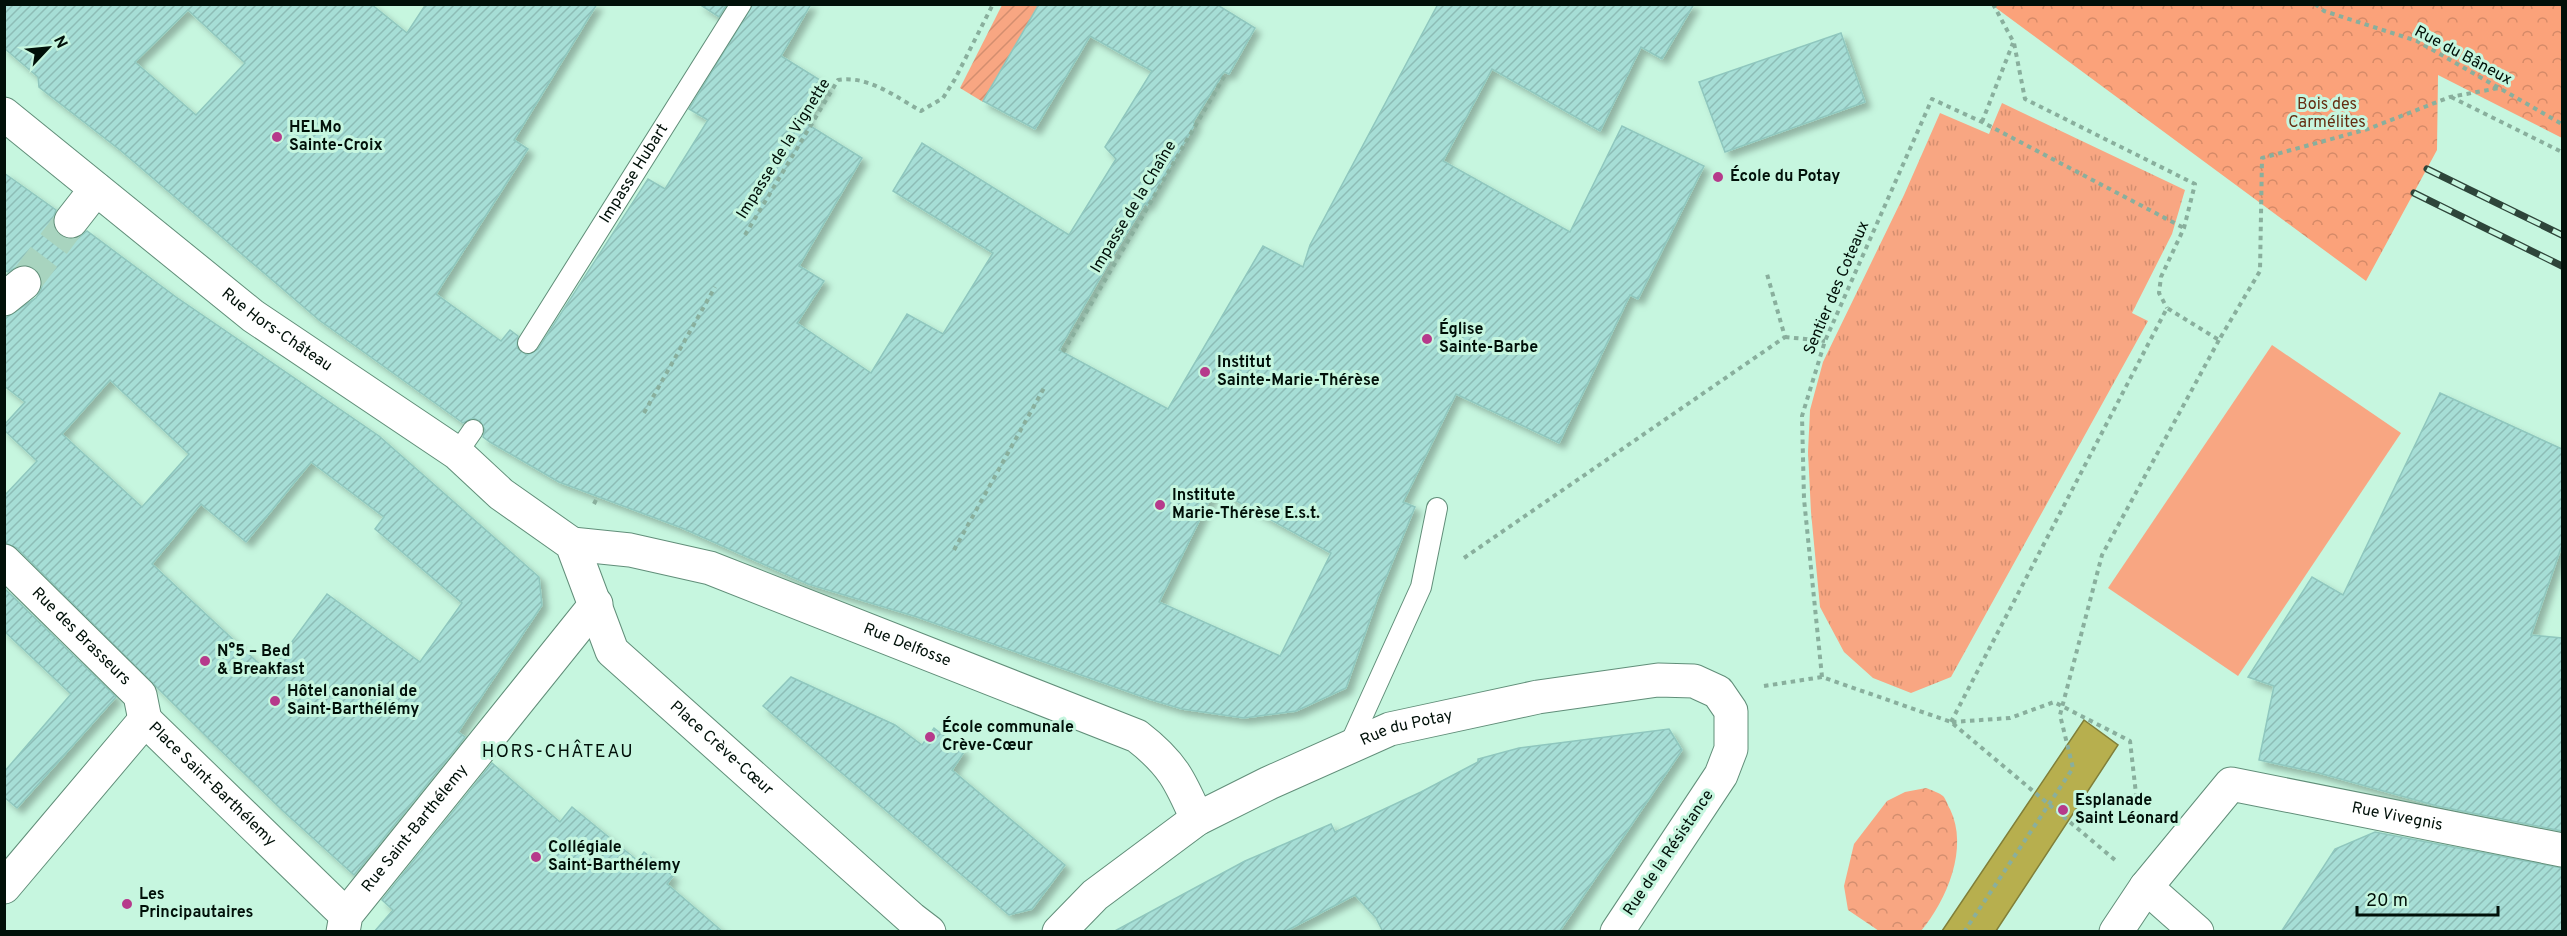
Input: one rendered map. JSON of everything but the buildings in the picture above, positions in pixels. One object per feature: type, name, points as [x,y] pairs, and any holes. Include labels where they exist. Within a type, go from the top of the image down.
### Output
[{"type":"street","name":"Rue Hors-Château","points":[[4,114],[253,316],[465,442],[501,494],[564,539]]},
{"type":"street","points":[[71,221],[96,189]]},
{"type":"street","name":"Place Crève-Cœur","points":[[564,539],[596,603],[612,651],[929,932]]},
{"type":"street","name":"Rue Delfosse","points":[[564,539],[630,550],[710,568],[1137,736],[1159,753],[1178,777],[1197,819]]},
{"type":"street","name":"Rue des Brasseurs","points":[[4,561],[140,695],[145,720]]},
{"type":"street","name":"Rue Saint-Barthélemy","points":[[344,923],[596,603]]},
{"type":"street","name":"Rue du Potay","points":[[1059,932],[1095,895],[1197,819],[1349,746],[1390,729],[1538,697],[1658,680],[1694,681],[1718,692]]},
{"type":"street","name":"Rue de la Résistance","points":[[1617,932],[1721,775],[1731,749],[1732,732],[1731,711],[1718,692]]},
{"type":"street","name":"Place Saint-Barthélemy","points":[[4,887],[145,720],[344,923]]},
{"type":"street","name":"Rue Vivegnis","points":[[2146,887],[2231,784],[2562,850]]},
{"type":"street","points":[[2116,932],[2146,887],[2197,932]]},
{"type":"lane","name":"Impasse Hubart","points":[[528,343],[741,4]]},
{"type":"lane","points":[[1349,746],[1421,587],[1437,508]]},
{"type":"path","name":"Impasse de la Vignette","points":[[745,235],[838,80],[851,78],[869,82],[921,111],[943,98],[956,79],[993,4]]},
{"type":"path","points":[[1993,4],[2014,43],[2025,99],[2195,184],[2184,228],[2161,277],[2159,293],[2167,308],[2219,340]]},
{"type":"path","name":"Rue du Bâneux","points":[[2315,4],[2324,11],[2417,41],[2562,124]]},
{"type":"path","points":[[2014,43],[1982,122],[2184,228]]},
{"type":"path","name":"Impasse de la Chaîne","points":[[1063,352],[1225,75]]},
{"type":"path","points":[[1964,932],[2073,768],[2060,714],[2102,555],[2219,340],[2260,271],[2262,158],[2368,129],[2450,97],[2499,88]]},
{"type":"path","points":[[2450,97],[2562,152]]},
{"type":"path","name":"Sentier des Coteaux","points":[[1822,677],[1804,499],[1802,416],[1825,341],[1932,99],[1982,122]]},
{"type":"path","points":[[1767,274],[1785,337]]},
{"type":"path","points":[[644,413],[715,287]]},
{"type":"path","points":[[1951,722],[2167,308]]},
{"type":"path","points":[[1421,587],[1785,337],[1825,341]]},
{"type":"path","points":[[954,550],[1044,388]]},
{"type":"path","points":[[1718,692],[1822,677],[1951,722],[2146,887]]},
{"type":"path","points":[[1951,722],[2010,718],[2054,702],[2130,741],[2146,887]]},
{"type":"green space","points":[[1002,5],[1040,5],[983,102],[960,88]]},
{"type":"green space","name":"Bois des Carmélites","points":[[1992,5],[2562,5],[2562,138],[2438,75],[2437,150],[2366,281]]},
{"type":"green space","points":[[2002,103],[2185,190],[2172,234],[2132,313],[2148,321],[1951,677],[1911,693],[1873,678],[1844,652],[1820,607],[1811,512],[1808,452],[1810,410],[1823,362],[1904,195],[1940,113],[1989,134]]},
{"type":"green space","points":[[2272,345],[2401,433],[2238,676],[2108,588]]},
{"type":"green space","points":[[1926,788],[1944,797],[1955,824],[1956,857],[1947,889],[1921,931],[1879,931],[1848,910],[1844,886],[1854,844],[1887,801],[1905,792]]},
{"type":"shaded area","points":[[2084,720],[2118,745],[1996,931],[1942,931]]},
{"type":"tunnel","points":[[24,283],[71,221]]},
{"type":"railway","points":[[2427,169],[2562,235]]},
{"type":"railway","points":[[2414,193],[2562,266]]},
{"type":"place","name":"HELMo Sainte-Croix","points":[[277,137]]},
{"type":"place","name":"École du Potay","points":[[1718,177]]},
{"type":"place","name":"Église Sainte-Barbe","points":[[1427,339]]},
{"type":"place","name":"Institut Sainte-Marie-Thérèse","points":[[1205,372]]},
{"type":"place","name":"Institute Marie-Thérèse E.s.t.","points":[[1160,505]]},
{"type":"place","name":"N°5 – Bed & Breakfast","points":[[205,661]]},
{"type":"place","name":"Hôtel canonial de Saint-Barthélémy","points":[[275,701]]},
{"type":"place","name":"École communale Crève-Cœur","points":[[930,737]]},
{"type":"place","name":"Esplanade Saint Léonard","points":[[2063,810]]},
{"type":"place","name":"Collégiale Saint-Barthélemy","points":[[536,857]]},
{"type":"place","name":"Les Principautaires","points":[[127,904]]},
{"type":"district","name":"HORS-CHÂTEAU","points":[[558,752]]}]
